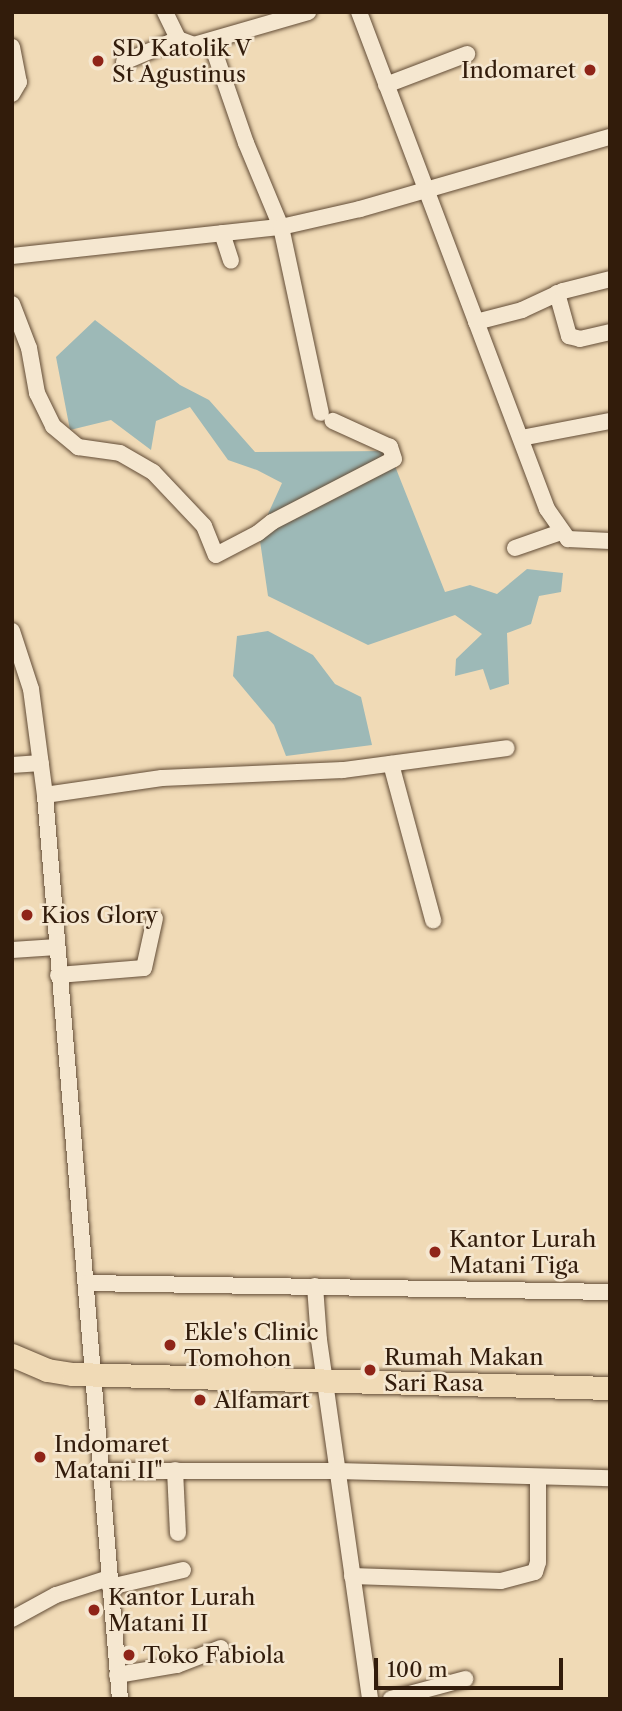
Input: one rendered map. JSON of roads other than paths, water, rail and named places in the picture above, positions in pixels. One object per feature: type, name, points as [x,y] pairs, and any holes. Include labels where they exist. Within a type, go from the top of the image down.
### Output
[{"type":"highway","points":[[12,1355],[47,1370],[95,1375],[326,1383],[435,1382],[610,1388]]},
{"type":"street","points":[[165,12],[178,39],[189,44],[211,42],[256,20],[307,12]]},
{"type":"street","points":[[359,12],[547,509],[568,539],[582,542],[610,541]]},
{"type":"street","points":[[124,62],[178,39]]},
{"type":"street","points":[[12,304],[29,348],[41,403],[53,426],[78,447],[120,453],[153,472],[204,526],[216,555],[258,533],[272,522],[394,459],[390,447],[327,417],[281,227],[246,143],[211,42]]},
{"type":"street","points":[[12,47],[19,82],[12,94]]},
{"type":"street","points":[[386,85],[467,54]]},
{"type":"street","points":[[12,256],[281,227],[360,209],[610,137]]},
{"type":"street","points":[[222,233],[231,261]]},
{"type":"street","points":[[476,321],[522,310],[557,293],[610,279]]},
{"type":"street","points":[[557,293],[569,336],[580,339],[610,332]]},
{"type":"street","points":[[521,438],[610,421]]},
{"type":"street","points":[[515,548],[561,532]]},
{"type":"street","points":[[12,631],[31,689],[45,794],[120,1699]]},
{"type":"street","points":[[45,794],[162,778],[343,770],[508,748]]},
{"type":"street","points":[[12,765],[41,764]]},
{"type":"street","points":[[391,764],[433,920]]},
{"type":"street","points":[[58,975],[144,968],[155,918]]},
{"type":"street","points":[[12,950],[57,947]]},
{"type":"street","points":[[86,1283],[610,1292]]},
{"type":"street","points":[[315,1286],[337,1471],[370,1699]]},
{"type":"street","points":[[175,1470],[178,1533]]},
{"type":"street","points":[[99,1471],[337,1471],[610,1478]]},
{"type":"street","points":[[352,1576],[501,1581],[535,1572],[538,1562],[538,1478]]},
{"type":"street","points":[[12,1619],[56,1595],[109,1582],[183,1570]]},
{"type":"street","points":[[117,1675],[177,1665],[221,1648]]},
{"type":"street","points":[[391,1699],[466,1679]]},
{"type":"water","points":[[95,320],[180,385],[209,400],[255,452],[389,451],[445,592],[470,585],[497,594],[527,569],[563,573],[561,592],[539,596],[531,624],[507,633],[509,684],[490,690],[483,669],[455,676],[456,659],[482,634],[455,615],[368,645],[268,596],[259,534],[282,483],[257,470],[228,460],[190,407],[156,421],[151,450],[111,420],[70,430],[56,357]]},
{"type":"water","points":[[268,631],[313,655],[335,684],[361,697],[372,745],[286,756],[274,725],[233,676],[237,636]]},
{"type":"place","name":"SD Katolik V St Agustinus","points":[[98,61]]},
{"type":"place","name":"Indomaret","points":[[590,70]]},
{"type":"place","name":"Kios Glory","points":[[27,915]]},
{"type":"place","name":"Kantor Lurah Matani Tiga","points":[[435,1252]]},
{"type":"place","name":"Ekle's Clinic Tomohon","points":[[170,1345]]},
{"type":"place","name":"Rumah Makan Sari Rasa","points":[[370,1370]]},
{"type":"place","name":"Alfamart","points":[[200,1400]]},
{"type":"place","name":"Indomaret Matani II\"","points":[[40,1457]]},
{"type":"place","name":"Kantor Lurah Matani II","points":[[94,1610]]},
{"type":"place","name":"Toko Fabiola","points":[[129,1655]]}]
